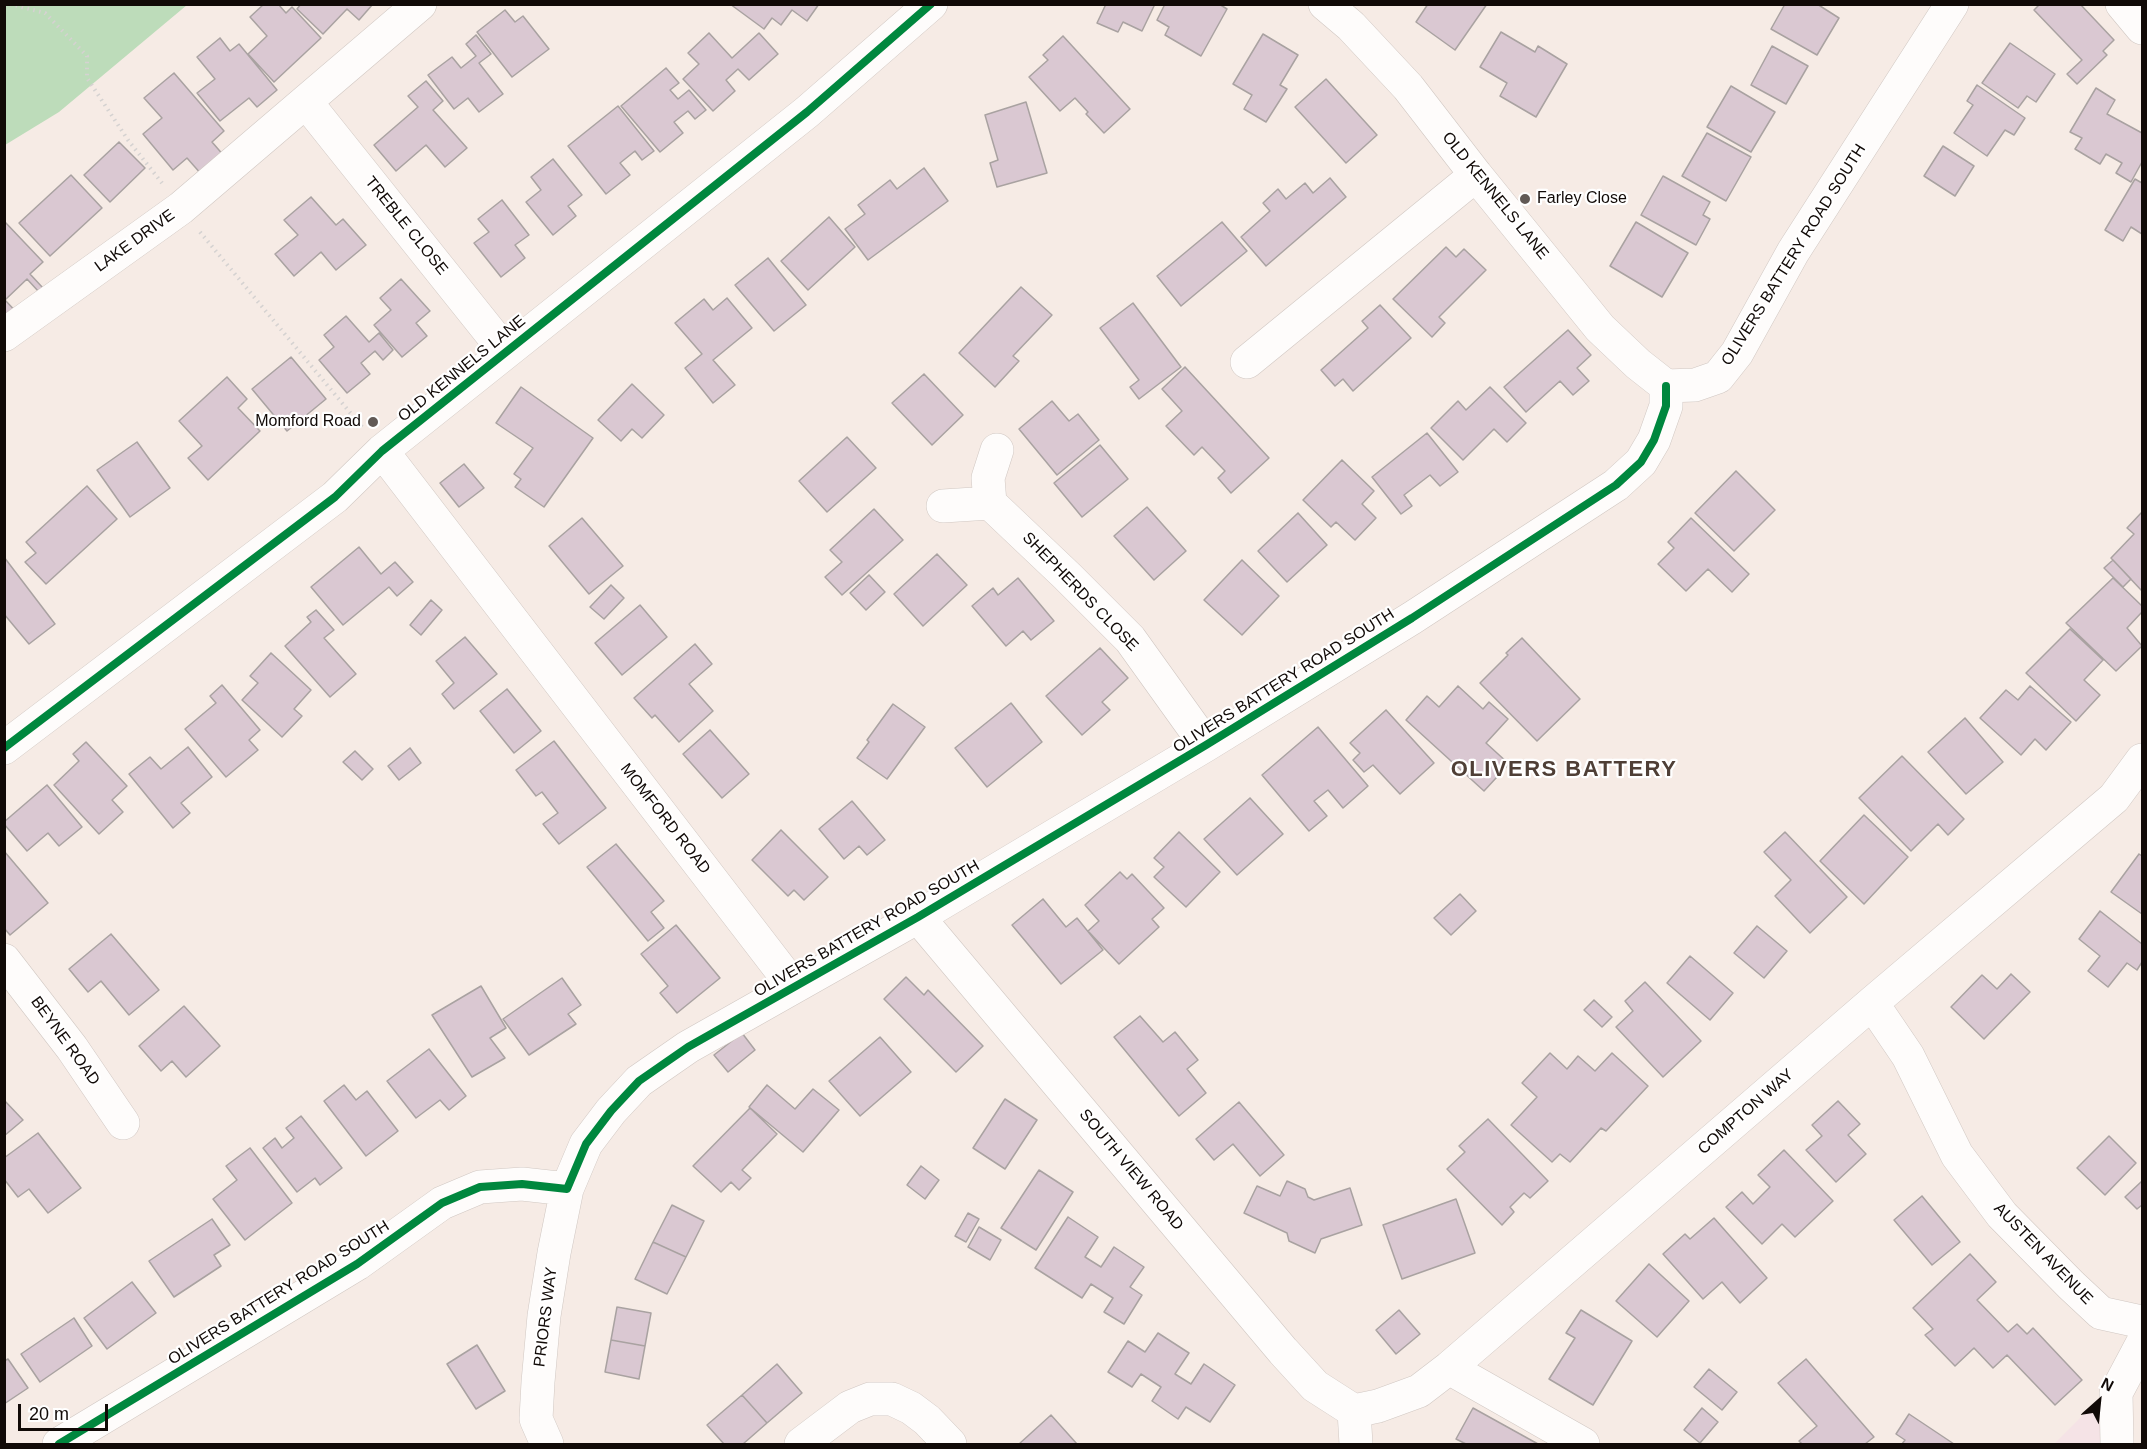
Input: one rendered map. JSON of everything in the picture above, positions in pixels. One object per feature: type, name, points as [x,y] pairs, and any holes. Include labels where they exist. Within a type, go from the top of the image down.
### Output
[{"type":"street","points":[[181,208],[420,4]]},
{"type":"street","name":"OLD KENNELS LANE","points":[[4,747],[335,497],[382,451],[807,111],[931,4]]},
{"type":"street","name":"OLD KENNELS LANE","points":[[1325,4],[1351,26],[1408,87],[1600,328],[1638,364],[1666,386]]},
{"type":"street","name":"OLIVERS BATTERY ROAD SOUTH","points":[[59,1444],[357,1264],[442,1203],[480,1187],[522,1184],[567,1189],[586,1144],[611,1111],[639,1081],[688,1047],[918,917],[1206,745],[1412,618],[1616,485],[1641,462],[1654,440],[1666,406],[1666,386],[1695,385],[1718,377],[1737,353],[1793,252],[1952,4]]},
{"type":"street","name":"TREBLE CLOSE","points":[[306,102],[505,351]]},
{"type":"street","points":[[1247,362],[1476,175]]},
{"type":"street","name":"LAKE DRIVE","points":[[4,335],[181,208]]},
{"type":"street","points":[[943,506],[990,503],[988,478],[997,450]]},
{"type":"street","name":"MOMFORD ROAD","points":[[382,451],[794,987]]},
{"type":"street","name":"SHEPHERDS CLOSE","points":[[990,503],[1130,639],[1206,745]]},
{"type":"street","name":"COMPTON WAY","points":[[1354,1412],[1419,1391],[1449,1368],[1872,1003],[2114,798],[2142,760]]},
{"type":"street","name":"SOUTH VIEW ROAD","points":[[918,917],[1283,1351],[1314,1386],[1354,1412]]},
{"type":"street","name":"BEYNE ROAD","points":[[4,960],[72,1048],[123,1123]]},
{"type":"street","name":"AUSTEN AVENUE","points":[[1872,1003],[1908,1056],[1957,1155],[2002,1215],[2101,1313],[2142,1322]]},
{"type":"street","name":"PRIORS WAY","points":[[547,1444],[536,1419],[538,1382],[546,1306],[567,1189]]},
{"type":"street","points":[[2110,1439],[2116,1393],[2142,1344]]},
{"type":"street","points":[[1449,1368],[1583,1444]]},
{"type":"street","points":[[801,1444],[850,1407],[870,1399],[892,1399],[911,1408],[927,1420],[950,1444]]},
{"type":"street","points":[[1354,1412],[1356,1444]]},
{"type":"path","points":[[10,4],[45,13],[87,56],[87,78],[128,140],[181,208],[382,451]]},
{"type":"shaded area","points":[[2092,1406],[2124,1444],[2054,1444]]},
{"type":"green space","points":[[5,4],[187,5],[59,112],[5,145]]},
{"type":"building","points":[[264,4],[278,4],[286,13],[292,7],[321,38],[274,82],[248,54],[267,36],[250,17]]},
{"type":"building","points":[[301,4],[373,4],[359,20],[347,9],[323,34],[297,9]]},
{"type":"building","points":[[730,4],[819,4],[807,21],[792,10],[781,25],[772,18],[764,29]]},
{"type":"building","points":[[1106,4],[1155,4],[1142,31],[1123,22],[1118,32],[1097,23]]},
{"type":"building","points":[[1165,4],[1219,4],[1227,9],[1201,56],[1165,35],[1169,27],[1157,20]]},
{"type":"building","points":[[1428,4],[1487,4],[1455,50],[1416,22]]},
{"type":"building","points":[[1785,4],[1817,4],[1839,18],[1817,55],[1771,29]]},
{"type":"building","points":[[2040,4],[2080,4],[2114,40],[2103,51],[2107,55],[2077,84],[2067,74],[2082,60],[2034,10]]},
{"type":"building","points":[[505,10],[515,22],[523,16],[549,49],[512,77],[477,32]]},
{"type":"building","points":[[1501,32],[1535,52],[1538,46],[1567,64],[1536,117],[1500,96],[1507,83],[1480,67]]},
{"type":"building","points":[[709,33],[732,58],[759,33],[778,54],[749,80],[738,69],[726,80],[735,91],[713,111],[683,79],[699,64],[688,53]]},
{"type":"building","points":[[1263,34],[1298,55],[1280,85],[1287,89],[1266,122],[1244,109],[1252,95],[1233,84]]},
{"type":"building","points":[[476,35],[491,54],[479,63],[503,94],[479,112],[468,98],[454,109],[428,75],[452,57],[461,68],[476,56],[466,44]]},
{"type":"building","points":[[1063,36],[1130,109],[1104,133],[1075,98],[1060,111],[1029,77],[1048,60],[1043,55]]},
{"type":"building","points":[[220,38],[230,51],[239,44],[277,90],[257,107],[249,98],[220,121],[197,93],[215,79],[197,57]]},
{"type":"building","points":[[2010,43],[2055,74],[2036,102],[2027,96],[2018,108],[1982,83]]},
{"type":"building","points":[[1772,46],[1808,66],[1786,104],[1751,85]]},
{"type":"building","points":[[666,68],[679,83],[670,90],[678,99],[689,90],[706,110],[695,119],[688,111],[674,122],[683,133],[660,152],[621,106]]},
{"type":"building","points":[[174,73],[224,131],[212,142],[225,157],[202,175],[187,158],[173,170],[143,134],[162,118],[144,98]]},
{"type":"building","points":[[1326,79],[1377,135],[1346,163],[1295,107]]},
{"type":"building","points":[[426,81],[443,101],[433,110],[467,148],[445,167],[426,145],[396,171],[374,145],[418,107],[408,96]]},
{"type":"building","points":[[1977,85],[2025,118],[2014,135],[2005,130],[1987,156],[1954,133],[1973,105],[1967,101]]},
{"type":"building","points":[[1731,86],[1775,112],[1751,152],[1707,127]]},
{"type":"building","points":[[2096,88],[2115,100],[2107,114],[2142,133],[2142,162],[2131,182],[2116,173],[2122,163],[2106,154],[2100,164],[2075,149],[2082,138],[2070,132]]},
{"type":"building","points":[[1026,102],[1047,173],[997,187],[990,163],[998,160],[985,115]]},
{"type":"building","points":[[618,106],[654,151],[642,160],[635,151],[620,163],[630,175],[606,194],[568,146]]},
{"type":"building","points":[[1707,133],[1751,157],[1726,201],[1682,176]]},
{"type":"building","points":[[119,142],[145,168],[110,202],[84,175]]},
{"type":"building","points":[[1943,146],[1974,166],[1955,196],[1924,176]]},
{"type":"building","points":[[553,159],[582,195],[568,206],[576,216],[553,235],[526,202],[541,190],[531,177]]},
{"type":"building","points":[[924,168],[948,201],[868,260],[845,229],[865,214],[858,205],[890,180],[897,189]]},
{"type":"building","points":[[71,175],[102,208],[50,256],[19,223]]},
{"type":"building","points":[[1663,176],[1710,202],[1703,215],[1710,219],[1696,245],[1641,215]]},
{"type":"building","points":[[1330,178],[1346,197],[1266,266],[1241,237],[1270,211],[1263,203],[1278,189],[1286,199],[1305,183],[1313,193]]},
{"type":"building","points":[[2135,179],[2142,183],[2142,234],[2131,227],[2123,241],[2105,230]]},
{"type":"building","points":[[311,197],[336,225],[343,219],[366,245],[336,270],[321,252],[294,276],[275,254],[298,235],[284,220]]},
{"type":"building","points":[[502,200],[529,235],[515,245],[525,258],[501,277],[474,243],[489,232],[478,219]]},
{"type":"building","points":[[829,217],[855,247],[808,290],[781,261]]},
{"type":"building","points":[[5,222],[43,262],[30,274],[43,288],[39,292],[27,279],[5,300],[20,316],[4,331]]},
{"type":"building","points":[[1222,222],[1247,251],[1181,306],[1157,276]]},
{"type":"building","points":[[1636,222],[1688,253],[1662,297],[1610,266]]},
{"type":"building","points":[[1446,247],[1456,257],[1464,249],[1486,270],[1439,317],[1445,323],[1432,337],[1393,299]]},
{"type":"building","points":[[768,258],[806,305],[774,331],[735,285]]},
{"type":"building","points":[[401,279],[430,311],[416,323],[427,336],[402,357],[374,325],[391,310],[380,298]]},
{"type":"building","points":[[1021,287],[1052,315],[1013,356],[1019,361],[995,387],[959,353]]},
{"type":"building","points":[[727,298],[752,328],[713,360],[735,385],[713,403],[685,368],[702,354],[675,323],[704,299],[713,310]]},
{"type":"building","points":[[1133,303],[1181,367],[1139,399],[1130,387],[1139,380],[1100,328]]},
{"type":"building","points":[[1380,305],[1411,338],[1353,391],[1343,379],[1335,386],[1321,370],[1368,328],[1362,321]]},
{"type":"building","points":[[346,316],[369,342],[379,333],[393,350],[383,360],[375,351],[361,363],[370,374],[347,393],[319,360],[334,347],[324,335]]},
{"type":"building","points":[[1568,330],[1591,355],[1577,368],[1589,381],[1573,395],[1560,381],[1526,412],[1504,387]]},
{"type":"building","points":[[291,357],[326,399],[287,431],[252,389]]},
{"type":"building","points":[[1185,367],[1269,458],[1231,493],[1218,478],[1225,471],[1202,447],[1194,455],[1166,426],[1182,411],[1162,389]]},
{"type":"building","points":[[924,374],[963,415],[932,445],[892,403]]},
{"type":"building","points":[[227,377],[247,399],[238,408],[260,431],[208,480],[188,458],[202,446],[179,421]]},
{"type":"building","points":[[632,384],[664,415],[642,438],[632,429],[621,441],[598,420]]},
{"type":"building","points":[[521,387],[593,438],[544,507],[515,487],[521,479],[514,474],[533,448],[496,423]]},
{"type":"building","points":[[1490,387],[1526,423],[1507,442],[1494,429],[1463,460],[1431,428],[1458,401],[1466,410]]},
{"type":"building","points":[[1052,401],[1069,421],[1078,414],[1099,440],[1057,475],[1019,429]]},
{"type":"building","points":[[1427,433],[1458,472],[1440,486],[1430,475],[1404,495],[1412,506],[1401,514],[1372,477]]},
{"type":"building","points":[[847,437],[876,468],[827,512],[799,481]]},
{"type":"building","points":[[137,442],[170,488],[130,517],[97,470]]},
{"type":"building","points":[[1100,445],[1128,479],[1082,517],[1054,483]]},
{"type":"building","points":[[1342,460],[1374,491],[1362,504],[1376,518],[1355,540],[1336,522],[1331,527],[1303,500]]},
{"type":"building","points":[[464,464],[484,488],[459,507],[440,483]]},
{"type":"building","points":[[1736,471],[1775,510],[1734,551],[1695,513]]},
{"type":"building","points":[[87,486],[117,519],[46,584],[25,562],[36,553],[26,542]]},
{"type":"building","points":[[1147,507],[1186,551],[1154,580],[1114,536]]},
{"type":"building","points":[[874,509],[903,540],[842,595],[825,577],[842,562],[830,550]]},
{"type":"building","points":[[2142,512],[2142,591],[2111,558],[2134,534],[2127,528]]},
{"type":"building","points":[[1298,513],[1327,545],[1287,582],[1258,551]]},
{"type":"building","points":[[582,518],[623,566],[589,594],[549,546]]},
{"type":"building","points":[[1691,518],[1749,574],[1732,592],[1708,569],[1686,591],[1658,564],[1674,548],[1668,542]]},
{"type":"building","points":[[359,547],[381,574],[395,562],[413,582],[397,596],[389,587],[343,625],[311,587]]},
{"type":"building","points":[[937,554],[967,585],[923,626],[894,594]]},
{"type":"building","points":[[4,557],[55,624],[29,644],[4,614]]},
{"type":"building","points":[[1242,560],[1279,596],[1242,635],[1204,600]]},
{"type":"building","points":[[2113,560],[2131,579],[2123,587],[2104,568]]},
{"type":"building","points":[[869,575],[885,592],[866,610],[850,593]]},
{"type":"building","points":[[1018,578],[1054,621],[1031,640],[1023,631],[1006,646],[972,606],[993,588],[998,595]]},
{"type":"building","points":[[2113,578],[2142,606],[2142,612],[2127,628],[2142,646],[2116,671],[2066,623]]},
{"type":"building","points":[[611,585],[624,598],[604,619],[590,607]]},
{"type":"building","points":[[431,600],[442,610],[421,635],[410,625]]},
{"type":"building","points":[[640,605],[667,637],[622,675],[595,643]]},
{"type":"building","points":[[316,610],[334,630],[324,638],[356,674],[330,697],[285,646],[311,622],[307,617]]},
{"type":"building","points":[[2070,629],[2103,660],[2084,680],[2100,695],[2076,721],[2026,673]]},
{"type":"building","points":[[465,637],[497,674],[454,709],[442,694],[454,683],[436,661]]},
{"type":"building","points":[[1522,638],[1580,699],[1537,741],[1480,683]]},
{"type":"building","points":[[695,644],[712,664],[689,684],[713,711],[679,742],[655,715],[652,718],[634,698]]},
{"type":"building","points":[[1100,648],[1128,678],[1102,702],[1110,710],[1082,735],[1046,696]]},
{"type":"building","points":[[271,653],[311,690],[294,709],[302,716],[282,737],[242,700],[258,683],[250,676]]},
{"type":"building","points":[[222,685],[260,730],[249,740],[258,750],[226,777],[185,729],[216,703],[210,696]]},
{"type":"building","points":[[1458,686],[1483,709],[1489,702],[1508,719],[1486,743],[1509,764],[1484,791],[1406,720],[1427,696],[1439,707]]},
{"type":"building","points":[[2030,686],[2071,722],[2046,750],[2035,739],[2021,755],[1980,718],[2006,690],[2018,700]]},
{"type":"building","points":[[507,689],[541,731],[514,753],[480,711]]},
{"type":"building","points":[[1011,703],[1042,742],[987,787],[955,748]]},
{"type":"building","points":[[893,704],[925,727],[887,779],[857,758]]},
{"type":"building","points":[[1386,710],[1434,763],[1400,794],[1373,765],[1364,772],[1353,760],[1360,753],[1350,743]]},
{"type":"building","points":[[1965,718],[2003,762],[1966,794],[1928,752]]},
{"type":"building","points":[[1318,727],[1368,786],[1343,808],[1328,790],[1314,801],[1327,816],[1309,831],[1262,775]]},
{"type":"building","points":[[710,730],[749,774],[722,798],[683,754]]},
{"type":"building","points":[[554,741],[606,808],[559,844],[543,824],[558,813],[542,792],[536,796],[516,770]]},
{"type":"building","points":[[86,742],[127,786],[112,800],[123,812],[99,834],[54,785],[79,761],[73,754]]},
{"type":"building","points":[[188,747],[212,777],[181,803],[190,813],[173,828],[129,774],[150,757],[161,769]]},
{"type":"building","points":[[410,748],[421,763],[399,780],[388,766]]},
{"type":"building","points":[[355,751],[373,769],[362,780],[343,762]]},
{"type":"building","points":[[1902,756],[1964,819],[1948,835],[1938,824],[1911,851],[1859,798]]},
{"type":"building","points":[[47,785],[82,827],[59,846],[48,833],[27,851],[4,822]]},
{"type":"building","points":[[1250,798],[1283,834],[1237,875],[1204,839]]},
{"type":"building","points":[[852,801],[885,840],[867,855],[859,846],[844,859],[819,829]]},
{"type":"building","points":[[1864,815],[1908,857],[1864,904],[1820,861]]},
{"type":"building","points":[[781,830],[828,877],[804,900],[794,890],[788,896],[752,860]]},
{"type":"building","points":[[1179,832],[1220,872],[1186,907],[1154,877],[1164,867],[1154,858]]},
{"type":"building","points":[[1785,832],[1847,897],[1810,933],[1775,896],[1791,880],[1764,852]]},
{"type":"building","points":[[616,844],[664,901],[651,912],[664,928],[648,941],[587,867]]},
{"type":"building","points":[[4,851],[48,903],[10,935],[4,928]]},
{"type":"building","points":[[2139,854],[2142,856],[2142,914],[2111,892]]},
{"type":"building","points":[[1120,872],[1127,879],[1132,874],[1164,908],[1152,919],[1159,927],[1119,964],[1088,931],[1099,921],[1085,905]]},
{"type":"building","points":[[1460,894],[1476,911],[1451,935],[1434,918]]},
{"type":"building","points":[[1043,899],[1066,927],[1077,918],[1103,950],[1061,984],[1012,925]]},
{"type":"building","points":[[2100,911],[2142,944],[2142,962],[2137,970],[2127,963],[2108,987],[2088,971],[2100,956],[2079,939]]},
{"type":"building","points":[[676,925],[720,978],[677,1013],[660,993],[668,986],[641,954]]},
{"type":"building","points":[[1757,926],[1787,951],[1764,978],[1734,953]]},
{"type":"building","points":[[111,934],[159,990],[129,1015],[101,981],[88,992],[69,969]]},
{"type":"building","points":[[1690,956],[1733,993],[1710,1020],[1667,983]]},
{"type":"building","points":[[2011,974],[2030,992],[1984,1039],[1951,1007],[1982,975],[1997,989]]},
{"type":"building","points":[[906,977],[924,995],[928,990],[983,1046],[956,1072],[884,999]]},
{"type":"building","points":[[562,978],[581,1005],[568,1014],[576,1024],[529,1055],[503,1019]]},
{"type":"building","points":[[1645,982],[1701,1041],[1663,1077],[1616,1027],[1633,1011],[1625,1001]]},
{"type":"building","points":[[481,986],[506,1028],[490,1038],[505,1058],[472,1077],[432,1015]]},
{"type":"building","points":[[1594,1000],[1612,1017],[1602,1027],[1584,1010]]},
{"type":"building","points":[[184,1006],[220,1046],[186,1077],[172,1061],[161,1071],[139,1046]]},
{"type":"building","points":[[1140,1016],[1163,1042],[1175,1032],[1198,1060],[1187,1069],[1206,1093],[1179,1116],[1114,1037]]},
{"type":"building","points":[[742,1033],[755,1050],[728,1072],[714,1055]]},
{"type":"building","points":[[880,1037],[911,1072],[860,1116],[829,1081]]},
{"type":"building","points":[[429,1049],[466,1096],[449,1110],[440,1100],[416,1118],[387,1081]]},
{"type":"building","points":[[1550,1053],[1567,1069],[1578,1056],[1595,1071],[1612,1053],[1648,1086],[1606,1131],[1601,1128],[1570,1162],[1560,1154],[1552,1162],[1511,1125],[1537,1097],[1522,1083]]},
{"type":"building","points":[[344,1085],[356,1100],[367,1091],[398,1131],[366,1156],[324,1101]]},
{"type":"building","points":[[767,1085],[795,1109],[813,1089],[839,1110],[803,1152],[749,1107]]},
{"type":"building","points":[[1005,1099],[1037,1120],[1005,1169],[973,1148]]},
{"type":"building","points":[[4,1100],[23,1120],[4,1136]]},
{"type":"building","points":[[1838,1101],[1860,1124],[1848,1135],[1866,1154],[1836,1182],[1806,1150],[1822,1136],[1812,1125]]},
{"type":"building","points":[[1239,1102],[1284,1155],[1260,1176],[1233,1144],[1214,1160],[1196,1139]]},
{"type":"building","points":[[750,1108],[777,1134],[742,1170],[751,1178],[739,1190],[731,1182],[721,1192],[693,1166]]},
{"type":"building","points":[[301,1116],[342,1168],[320,1185],[315,1178],[297,1192],[263,1148],[275,1138],[282,1148],[294,1138],[286,1128]]},
{"type":"building","points":[[1488,1119],[1548,1181],[1530,1198],[1524,1193],[1510,1207],[1514,1212],[1502,1225],[1447,1169],[1465,1152],[1459,1146]]},
{"type":"building","points":[[38,1133],[81,1188],[48,1213],[29,1189],[18,1197],[4,1179],[4,1158]]},
{"type":"building","points":[[2109,1136],[2136,1163],[2105,1195],[2077,1168]]},
{"type":"building","points":[[250,1148],[292,1203],[245,1240],[213,1199],[237,1180],[226,1166]]},
{"type":"building","points":[[1784,1150],[1833,1201],[1795,1237],[1782,1224],[1762,1244],[1726,1207],[1742,1192],[1753,1204],[1770,1187],[1758,1175]]},
{"type":"building","points":[[921,1166],[939,1180],[925,1199],[907,1185]]},
{"type":"building","points":[[1039,1170],[1073,1192],[1036,1250],[1001,1228]]},
{"type":"building","points":[[1287,1181],[1305,1189],[1308,1197],[1314,1200],[1350,1188],[1362,1225],[1321,1239],[1315,1253],[1289,1241],[1287,1233],[1244,1213],[1257,1186],[1280,1196]]},
{"type":"building","points":[[2142,1181],[2142,1205],[2137,1209],[2125,1197]]},
{"type":"building","points":[[1922,1196],[1960,1242],[1932,1265],[1894,1220]]},
{"type":"building","points":[[1456,1199],[1475,1253],[1402,1279],[1383,1225]]},
{"type":"building","points":[[672,1205],[704,1221],[686,1257],[653,1242]]},
{"type":"building","points":[[968,1213],[979,1219],[966,1242],[955,1236]]},
{"type":"building","points":[[1068,1217],[1098,1237],[1085,1257],[1101,1267],[1114,1247],[1144,1267],[1130,1287],[1142,1295],[1124,1324],[1104,1312],[1113,1298],[1091,1284],[1082,1298],[1035,1268]]},
{"type":"building","points":[[1714,1218],[1767,1278],[1740,1303],[1722,1282],[1703,1299],[1663,1254],[1685,1234],[1690,1239]]},
{"type":"building","points":[[212,1219],[230,1245],[214,1255],[221,1266],[174,1297],[149,1261]]},
{"type":"building","points":[[979,1227],[1001,1240],[990,1260],[968,1247]]},
{"type":"building","points":[[653,1242],[686,1257],[667,1294],[635,1279]]},
{"type":"building","points":[[1970,1254],[1996,1282],[1977,1300],[2008,1332],[2017,1324],[2027,1334],[2033,1328],[2082,1380],[2055,1405],[2007,1355],[1993,1368],[1974,1348],[1955,1366],[1925,1335],[1933,1329],[1913,1308]]},
{"type":"building","points":[[1649,1264],[1689,1301],[1657,1337],[1616,1301]]},
{"type":"building","points":[[132,1282],[156,1313],[107,1349],[84,1318]]},
{"type":"building","points":[[617,1307],[651,1313],[645,1346],[611,1340]]},
{"type":"building","points":[[1399,1310],[1420,1334],[1396,1354],[1376,1330]]},
{"type":"building","points":[[1581,1310],[1632,1341],[1593,1405],[1549,1379],[1575,1338],[1566,1333]]},
{"type":"building","points":[[74,1318],[92,1346],[40,1382],[21,1354]]},
{"type":"building","points":[[1158,1333],[1189,1353],[1175,1374],[1191,1384],[1204,1364],[1235,1385],[1210,1422],[1186,1407],[1178,1419],[1152,1401],[1161,1387],[1141,1374],[1132,1387],[1108,1372],[1128,1341],[1145,1352]]},
{"type":"building","points":[[611,1340],[645,1346],[639,1379],[605,1372]]},
{"type":"building","points":[[477,1345],[505,1391],[476,1409],[447,1364]]},
{"type":"building","points":[[8,1359],[28,1388],[4,1404],[4,1361]]},
{"type":"building","points":[[1806,1359],[1874,1437],[1865,1444],[1802,1444],[1799,1441],[1817,1426],[1778,1383]]},
{"type":"building","points":[[777,1364],[802,1393],[767,1423],[742,1395]]},
{"type":"building","points":[[1709,1369],[1737,1392],[1722,1410],[1694,1387]]},
{"type":"building","points":[[742,1395],[767,1423],[743,1444],[724,1444],[707,1425]]},
{"type":"building","points":[[1473,1408],[1538,1444],[1466,1444],[1456,1439]]},
{"type":"building","points":[[1702,1408],[1718,1422],[1700,1443],[1684,1430]]},
{"type":"building","points":[[1909,1414],[1954,1444],[1902,1444],[1905,1440],[1896,1434]]},
{"type":"building","points":[[1051,1415],[1077,1444],[1019,1444]]},
{"type":"cycle path","points":[[4,748],[335,497],[382,451],[807,112],[931,4]]},
{"type":"cycle path","points":[[59,1444],[357,1264],[442,1203],[480,1187],[522,1184],[567,1189],[586,1144],[611,1111],[639,1081],[688,1047],[918,917],[1206,745],[1412,618],[1616,485],[1641,462],[1654,440],[1666,406],[1666,386]]},
{"type":"place","name":"Farley Close","points":[[1525,199]]},
{"type":"place","name":"Momford Road","points":[[373,422]]},
{"type":"district","name":"OLIVERS BATTERY","points":[[1564,770]]}]
